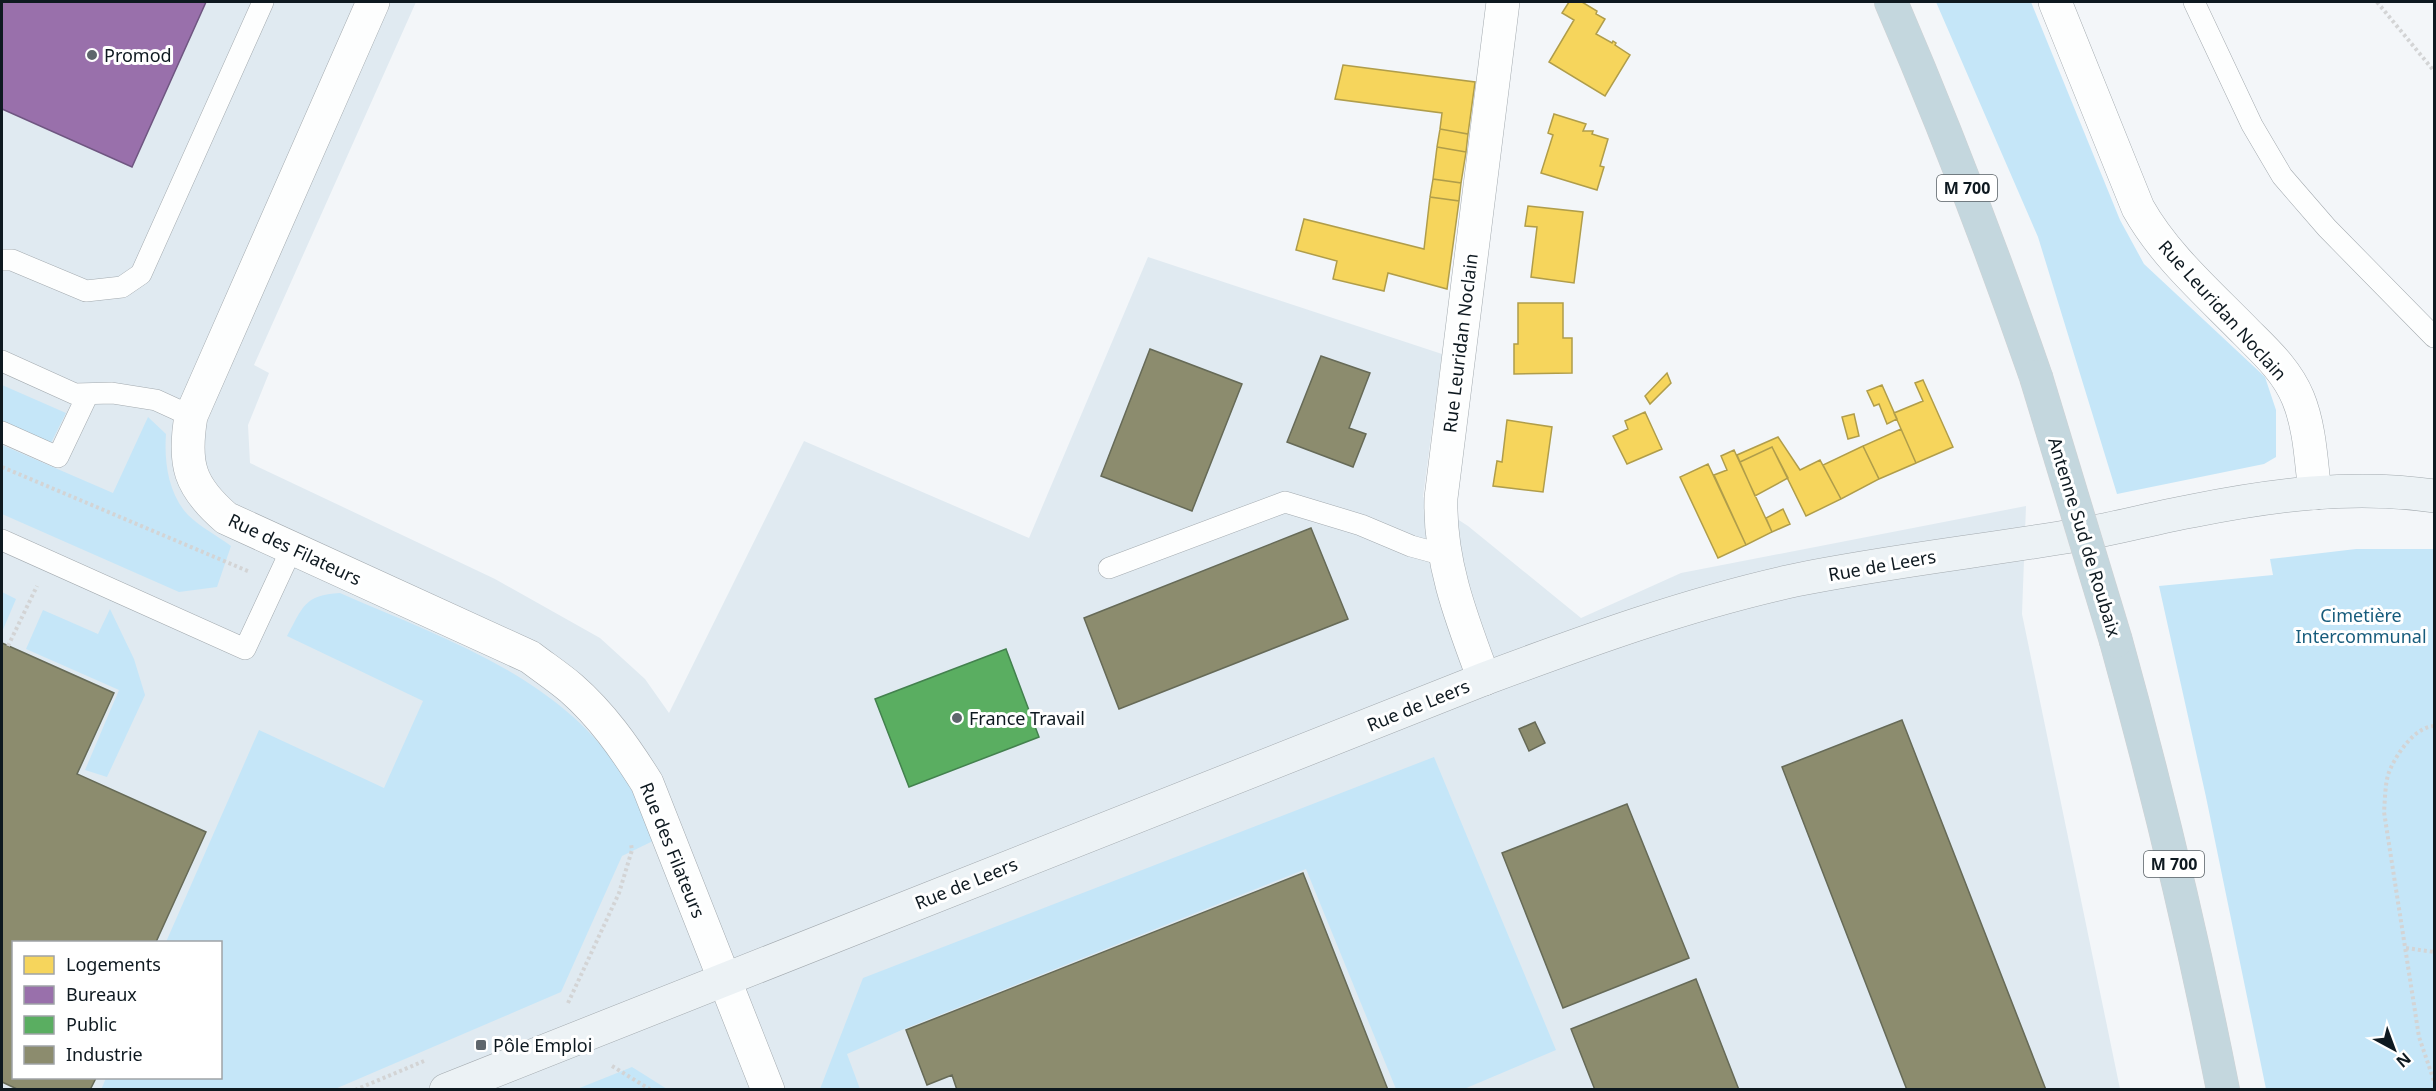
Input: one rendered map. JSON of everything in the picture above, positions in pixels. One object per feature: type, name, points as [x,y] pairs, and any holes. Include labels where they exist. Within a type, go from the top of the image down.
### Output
[{"type":"highway","name":"Antenne Sud de Roubaix","points":[[1891,2],[1962,172],[2002,277],[2036,377],[2116,640],[2156,784],[2223,1089]]},
{"type":"street","name":"Rue des Filateurs","points":[[373,2],[191,416],[187,442],[194,482],[207,502],[226,518],[530,657],[570,687],[598,713],[625,748],[647,783],[768,1089]]},
{"type":"street","name":"Rue Leuridan Noclain","points":[[1484,679],[1460,613],[1444,555],[1440,526],[1441,498],[1503,2]]},
{"type":"street","name":"Rue Leuridan Noclain","points":[[2055,2],[2138,208],[2151,231],[2170,255],[2277,364],[2297,396],[2304,417],[2315,493]]},
{"type":"street","name":"Rue de Leers","points":[[446,1089],[1484,679],[1677,612],[1795,581],[1957,552],[2076,535],[2251,500],[2366,490],[2434,496]]},
{"type":"lane","points":[[2,260],[12,260],[86,291],[122,287],[141,274],[263,2]]},
{"type":"lane","points":[[2194,2],[2252,125],[2282,176],[2327,228],[2434,337]]},
{"type":"lane","points":[[2,361],[75,394],[112,393],[156,400],[191,416]]},
{"type":"lane","points":[[2,432],[58,457],[88,394]]},
{"type":"lane","points":[[1109,568],[1286,502],[1361,525],[1411,546],[1444,555]]},
{"type":"lane","points":[[2,540],[246,650],[292,548]]},
{"type":"path","points":[[2377,2],[2434,71]]},
{"type":"path","points":[[2,467],[276,583]]},
{"type":"path","points":[[8,646],[50,561]]},
{"type":"path","points":[[2434,726],[2429,726],[2406,741],[2388,775],[2384,812],[2419,1037],[2434,1081]]},
{"type":"path","points":[[564,1012],[619,893],[632,850],[631,841]]},
{"type":"path","points":[[2406,948],[2434,952]]},
{"type":"path","points":[[612,1066],[651,1089]]},
{"type":"shaded area","points":[[2,2],[416,2],[254,365],[269,373],[248,425],[250,463],[495,579],[600,638],[645,679],[669,713],[804,441],[1029,538],[1148,257],[1442,354],[1423,497],[1468,526],[1581,618],[1681,573],[2026,506],[2022,614],[2120,1089],[2,1090]]},
{"type":"green space","points":[[1936,2],[2031,2],[2120,220],[2144,264],[2265,377],[2276,410],[2276,457],[2264,464],[2117,494],[2038,237]]},
{"type":"green space","points":[[2,385],[66,413],[51,443],[2,421]]},
{"type":"green space","points":[[148,417],[166,434],[169,477],[181,507],[198,524],[231,546],[217,587],[179,592],[2,514],[2,445],[113,493]]},
{"type":"green space","name":"Cimetière Intercommunal","points":[[2356,549],[2434,549],[2434,1089],[2266,1089],[2206,797],[2159,586],[2273,575],[2270,559]]},
{"type":"green space","points":[[2,592],[16,599],[2,632]]},
{"type":"green space","points":[[340,593],[458,644],[533,686],[567,711],[597,741],[628,782],[653,841],[622,856],[561,992],[335,1089],[101,1090],[106,1079],[222,1079],[222,941],[166,941],[259,730],[384,788],[423,701],[287,636],[306,604],[319,596]]},
{"type":"green space","points":[[110,609],[134,659],[145,695],[107,777],[85,770],[119,690],[26,649],[43,610],[98,634]]},
{"type":"green space","points":[[1434,757],[1556,1050],[1464,1089],[1396,1089],[1306,869],[904,1029],[847,1054],[860,1089],[820,1089],[863,978]]},
{"type":"green space","points":[[632,1067],[667,1089],[577,1089]]},
{"type":"building: Logements","points":[[1569,2],[1582,2],[1597,11],[1596,14],[1605,19],[1596,34],[1612,43],[1613,41],[1615,45],[1630,55],[1605,96],[1549,62],[1574,20],[1562,13]]},
{"type":"building: Logements","points":[[1343,65],[1475,82],[1468,134],[1440,129],[1442,113],[1335,99]]},
{"type":"building: Logements","points":[[1554,114],[1586,124],[1583,131],[1593,131],[1592,134],[1608,139],[1600,166],[1604,167],[1597,190],[1541,173],[1553,135],[1548,133]]},
{"type":"building: Logements","points":[[1440,129],[1468,134],[1466,152],[1437,147]]},
{"type":"building: Logements","points":[[1437,147],[1466,152],[1461,183],[1433,179]]},
{"type":"building: Logements","points":[[1433,179],[1461,183],[1459,201],[1430,197]]},
{"type":"building: Logements","points":[[1430,197],[1459,201],[1447,289],[1388,273],[1384,291],[1333,279],[1337,261],[1296,250],[1304,219],[1424,249]]},
{"type":"building: Logements","points":[[1528,206],[1583,212],[1574,283],[1531,277],[1537,227],[1525,226]]},
{"type":"building: Logements","points":[[1518,303],[1563,303],[1563,338],[1572,338],[1572,373],[1514,374],[1514,344],[1518,344]]},
{"type":"building: Logements","points":[[1667,373],[1671,383],[1650,404],[1645,396]]},
{"type":"building: Logements","points":[[1923,380],[1953,447],[1916,463],[1894,413],[1923,401],[1915,383]]},
{"type":"building: Logements","points":[[1882,385],[1897,419],[1887,424],[1879,404],[1874,406],[1867,391]]},
{"type":"building: Logements","points":[[1645,412],[1662,449],[1627,464],[1613,436],[1628,429],[1625,421]]},
{"type":"building: Logements","points":[[1854,414],[1859,436],[1848,439],[1842,417]]},
{"type":"building: Logements","points":[[1507,420],[1552,427],[1543,492],[1493,486],[1497,461],[1502,462]]},
{"type":"building: Logements","points":[[1901,429],[1916,463],[1879,479],[1863,446]]},
{"type":"building: Logements","points":[[1778,437],[1800,470],[1820,460],[1841,499],[1806,516],[1772,447],[1740,462],[1737,455]]},
{"type":"building: Logements","points":[[1863,446],[1879,479],[1841,499],[1823,465]]},
{"type":"building: Logements","points":[[1772,447],[1788,478],[1755,496],[1740,462]]},
{"type":"building: Logements","points":[[1734,450],[1772,532],[1746,545],[1714,475],[1727,470],[1721,456]]},
{"type":"building: Logements","points":[[1708,464],[1746,545],[1718,558],[1680,477]]},
{"type":"building: Logements","points":[[1783,509],[1790,524],[1772,532],[1766,518]]},
{"type":"building: Bureaux","name":"Promod","points":[[2,2],[206,2],[132,167],[2,109]]},
{"type":"building: Public","name":"France Travail","points":[[1006,649],[1039,737],[909,787],[875,699]]},
{"type":"building: Industrie","points":[[1150,349],[1242,384],[1192,511],[1101,476]]},
{"type":"building: Industrie","points":[[1321,356],[1370,373],[1349,428],[1366,434],[1353,467],[1287,442]]},
{"type":"building: Industrie","points":[[1311,528],[1348,619],[1119,709],[1084,618]]},
{"type":"building: Industrie","points":[[2,643],[114,693],[77,774],[206,832],[156,941],[12,941],[12,1079],[96,1079],[90,1090],[19,1090],[2,1082]]},
{"type":"building: Industrie","points":[[1902,720],[2046,1090],[1907,1090],[1782,767]]},
{"type":"building: Industrie","points":[[1535,722],[1545,743],[1529,751],[1519,729]]},
{"type":"building: Industrie","points":[[1627,804],[1689,958],[1563,1008],[1502,853]]},
{"type":"building: Industrie","points":[[1303,873],[1388,1090],[957,1090],[952,1075],[927,1085],[906,1030]]},
{"type":"building: Industrie","points":[[1696,979],[1739,1090],[1595,1090],[1571,1029]]},
{"type":"place","name":"Promod","points":[[92,55]]},
{"type":"place","name":"France Travail","points":[[957,718]]},
{"type":"place","name":"Pôle Emploi","points":[[481,1045]]}]
